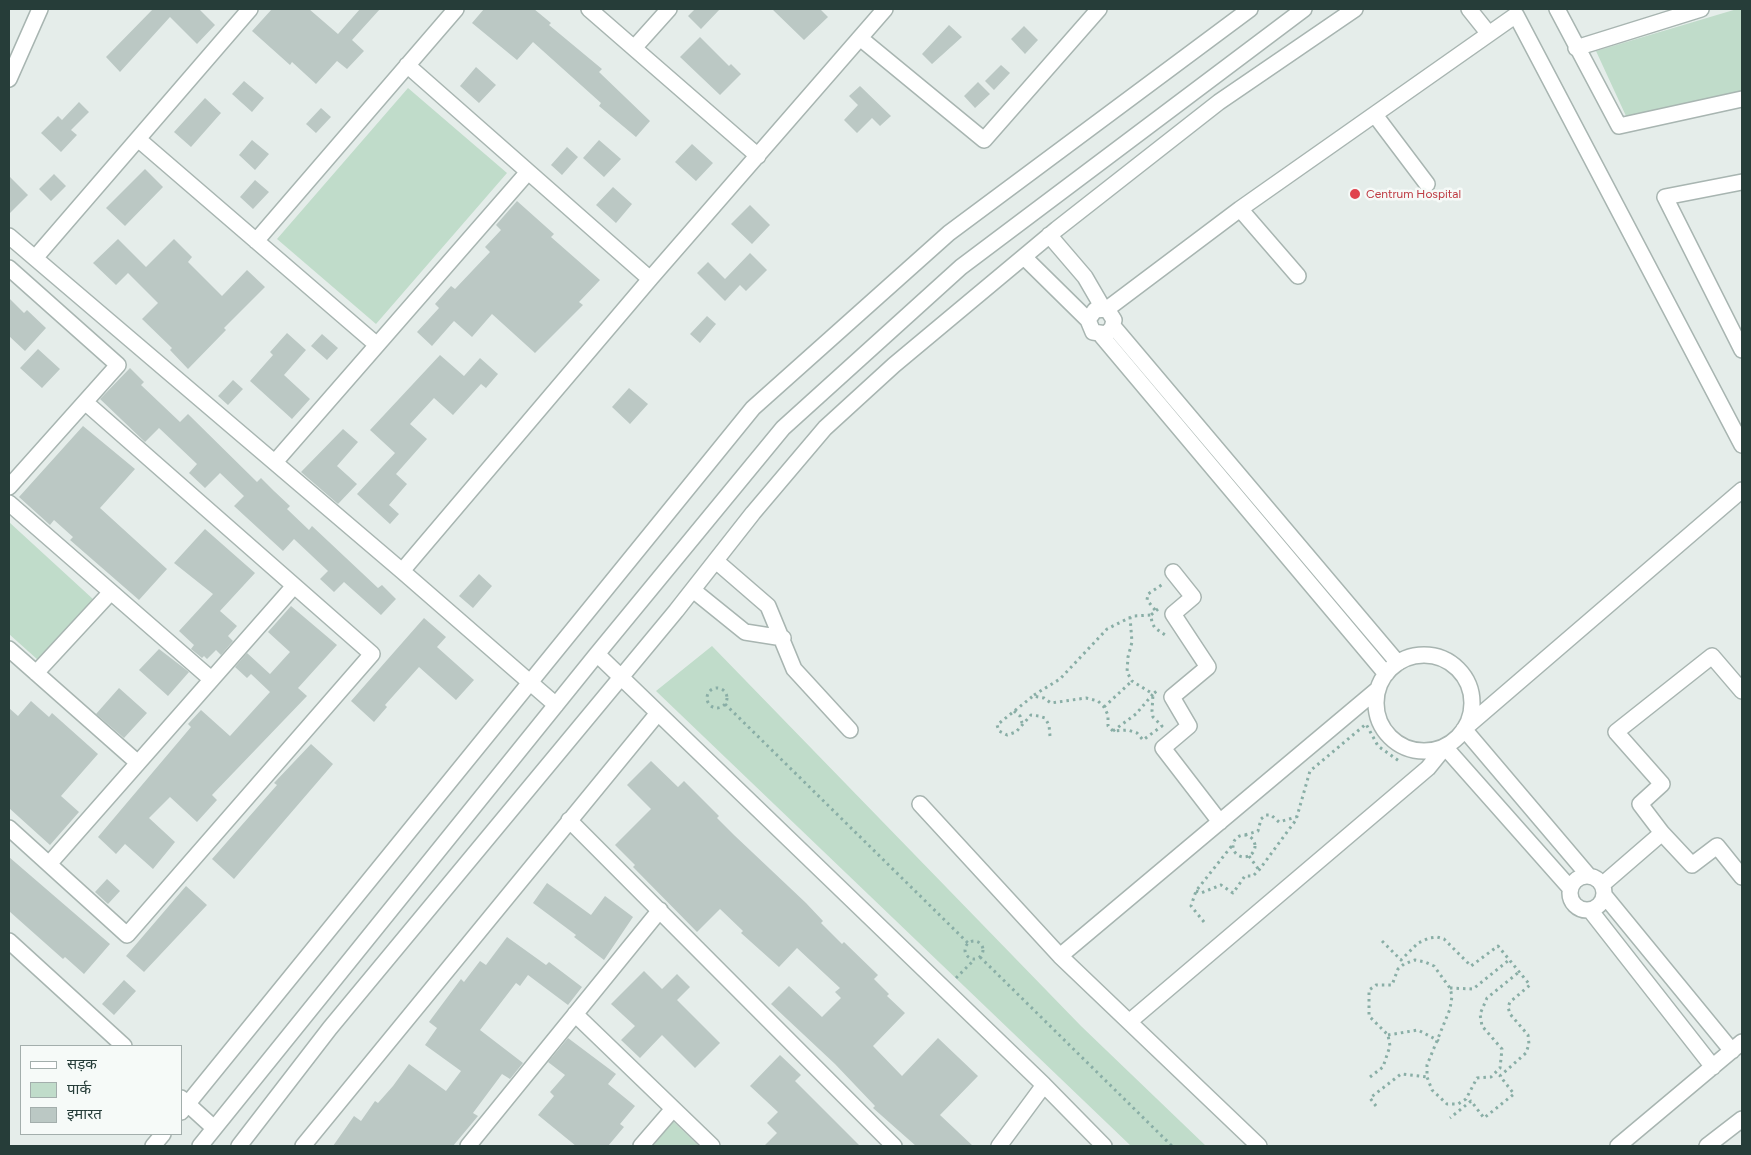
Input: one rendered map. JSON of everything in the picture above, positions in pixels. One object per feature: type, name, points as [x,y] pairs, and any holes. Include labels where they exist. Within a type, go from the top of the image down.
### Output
[{"type":"street","points":[[9,79],[40,9]]},
{"type":"street","points":[[35,258],[250,9]]},
{"type":"street","points":[[256,241],[456,9]]},
{"type":"street","points":[[589,9],[758,156]]},
{"type":"street","points":[[634,48],[669,9]]},
{"type":"street","points":[[402,571],[650,279],[885,9]]},
{"type":"street","points":[[860,38],[984,140],[1100,9]]},
{"type":"street","points":[[214,1128],[183,1105],[753,408],[948,233],[1250,9]]},
{"type":"street","points":[[200,1146],[597,654],[783,428],[961,267],[1304,9]]},
{"type":"street","points":[[239,1146],[336,1021],[825,428],[894,365],[1049,235],[1219,102],[1355,9]]},
{"type":"street","points":[[1469,9],[1489,34]]},
{"type":"street","points":[[1557,9],[1619,126],[1742,99]]},
{"type":"street","points":[[1576,48],[1701,9]]},
{"type":"street","points":[[1088,320],[1091,312],[1105,309],[1240,209],[1489,34],[1504,15],[1516,15],[1742,444]]},
{"type":"street","points":[[407,65],[650,279]]},
{"type":"street","points":[[1375,114],[1427,184]]},
{"type":"street","points":[[138,139],[378,345]]},
{"type":"street","points":[[275,462],[528,172]]},
{"type":"street","points":[[1741,186],[1665,197],[1737,329],[1742,350]]},
{"type":"street","points":[[1240,209],[1298,276]]},
{"type":"street","points":[[1049,235],[1085,277],[1105,309],[1113,316],[1113,326],[1110,331],[1100,334]]},
{"type":"street","points":[[9,236],[275,462],[556,705]]},
{"type":"street","points":[[1024,257],[1088,320],[1090,328],[1100,334],[1386,674]]},
{"type":"street","points":[[9,268],[118,365],[9,487]]},
{"type":"street","points":[[1113,326],[1398,663]]},
{"type":"street","points":[[9,828],[127,935],[372,654],[85,402]]},
{"type":"street","points":[[1464,729],[1742,490]]},
{"type":"street","points":[[9,503],[211,679]]},
{"type":"street","points":[[716,561],[768,606],[783,638],[794,669],[850,730]]},
{"type":"street","points":[[1170,578],[1194,597],[1173,614],[1208,667],[1172,696],[1189,726],[1163,748],[1220,822]]},
{"type":"street","points":[[49,864],[294,586]]},
{"type":"street","points":[[693,590],[745,632],[783,638]]},
{"type":"street","points":[[36,673],[111,592]]},
{"type":"street","points":[[9,649],[138,763]]},
{"type":"street","points":[[597,654],[1044,1085],[1104,1146]]},
{"type":"street","points":[[1413,656],[1430,656],[1446,660],[1459,670],[1468,682],[1472,697],[1472,712],[1458,739],[1445,747],[1430,751],[1414,751],[1400,745],[1388,736],[1379,722],[1376,705],[1378,689],[1386,674],[1398,663],[1413,656]]},
{"type":"street","points":[[1742,691],[1712,656],[1616,732],[1662,784],[1640,804],[1662,833],[1692,865],[1717,846],[1742,877]]},
{"type":"street","points":[[1060,956],[1378,689]]},
{"type":"street","points":[[303,1146],[658,713]]},
{"type":"street","points":[[1464,729],[1588,875]]},
{"type":"street","points":[[1445,747],[1570,888]]},
{"type":"street","points":[[1129,1022],[1428,768],[1445,747]]},
{"type":"street","points":[[920,804],[1060,956],[1259,1146]]},
{"type":"street","points":[[569,820],[894,1146]]},
{"type":"street","points":[[1618,1146],[1737,1046],[1604,890],[1594,876],[1588,875],[1577,878],[1570,888],[1570,894],[1574,905],[1579,908],[1590,910],[1600,905],[1604,890],[1662,833]]},
{"type":"street","points":[[468,1146],[660,910]]},
{"type":"street","points":[[1590,910],[1713,1067]]},
{"type":"street","points":[[9,941],[123,1045]]},
{"type":"street","points":[[576,1014],[712,1146]]},
{"type":"street","points":[[1000,1146],[1044,1085]]},
{"type":"street","points":[[641,1146],[673,1108]]},
{"type":"street","points":[[1707,1146],[1742,1119]]},
{"type":"street","points":[[153,1146],[162,1135]]},
{"type":"path","points":[[1156,610],[1147,600],[1148,594],[1170,578]]},
{"type":"path","points":[[1050,736],[1049,725],[1045,718],[1031,715],[1016,732],[1007,735],[997,725],[1033,696],[1060,679],[1107,629],[1130,617],[1151,615],[1163,604]]},
{"type":"path","points":[[1151,615],[1155,628],[1171,638]]},
{"type":"path","points":[[1130,617],[1132,642],[1127,672],[1132,681],[1154,694]]},
{"type":"path","points":[[1104,707],[1132,681]]},
{"type":"path","points":[[1113,731],[1136,714],[1164,685]]},
{"type":"path","points":[[716,688],[722,689],[727,697],[725,704],[718,708],[712,706],[708,698],[710,692],[716,688]]},
{"type":"path","points":[[1033,696],[1044,698],[1051,703],[1086,698],[1098,701],[1104,707],[1108,715],[1108,726],[1113,731],[1128,730],[1137,733],[1143,740],[1162,726],[1153,717],[1154,694]]},
{"type":"path","points":[[725,704],[968,943]]},
{"type":"path","points":[[1014,711],[1020,716],[1022,723]]},
{"type":"path","points":[[1196,891],[1201,893],[1222,885],[1233,893],[1245,876],[1253,876],[1286,837],[1297,817],[1310,771],[1366,724],[1378,746],[1399,761]]},
{"type":"path","points":[[1204,922],[1191,906],[1196,891],[1238,838],[1258,831],[1262,819],[1266,815],[1271,815],[1279,822],[1297,817]]},
{"type":"path","points":[[1244,835],[1251,837],[1255,843],[1254,850],[1249,856]]},
{"type":"path","points":[[1234,843],[1234,850],[1238,856],[1249,856]]},
{"type":"path","points":[[1249,856],[1259,870]]},
{"type":"path","points":[[1382,940],[1401,960],[1418,943],[1428,938],[1437,937],[1444,939],[1471,966],[1498,946],[1530,985],[1510,1002],[1508,1007],[1510,1014],[1528,1035],[1529,1044],[1526,1053],[1500,1076],[1514,1094],[1484,1118],[1471,1101],[1450,1118]]},
{"type":"path","points":[[945,989],[974,959],[980,957],[984,948],[980,942],[975,940],[968,943],[965,952],[968,957],[974,959]]},
{"type":"path","points":[[980,957],[1172,1146]]},
{"type":"path","points":[[1370,1077],[1383,1068],[1390,1046],[1388,1035],[1369,1016],[1370,990],[1376,985],[1392,985],[1398,969],[1404,964],[1415,960],[1434,966],[1450,988],[1452,996],[1450,1009],[1428,1066],[1427,1077],[1432,1090],[1447,1104],[1458,1104],[1466,1098],[1477,1078],[1491,1077],[1500,1068],[1502,1049],[1482,1026],[1480,1014],[1487,998],[1519,972]]},
{"type":"path","points":[[1450,988],[1473,989],[1509,960]]},
{"type":"path","points":[[1388,1035],[1418,1030],[1439,1041]]},
{"type":"path","points":[[1376,1106],[1370,1098],[1401,1074],[1427,1077]]},
{"type":"green space","points":[[1742,9],[1742,91],[1626,116],[1596,51]]},
{"type":"green space","points":[[408,88],[507,173],[376,324],[277,239]]},
{"type":"green space","points":[[9,522],[94,600],[38,660],[9,634]]},
{"type":"green space","points":[[712,646],[1081,1026],[1206,1146],[1131,1146],[656,691]]},
{"type":"green space","points":[[673,1121],[699,1146],[653,1146]]},
{"type":"building","points":[[153,9],[199,9],[215,25],[197,44],[170,17],[120,72],[106,57]]},
{"type":"building","points":[[272,9],[309,9],[338,34],[360,9],[380,9],[352,40],[364,51],[347,69],[337,61],[316,84],[292,62],[290,65],[252,31]]},
{"type":"building","points":[[484,9],[534,9],[551,23],[549,25],[602,69],[599,72],[650,121],[636,137],[599,106],[601,103],[533,42],[517,60],[472,23]]},
{"type":"building","points":[[695,9],[720,9],[701,29],[688,16]]},
{"type":"building","points":[[772,9],[820,9],[828,17],[804,40]]},
{"type":"building","points":[[949,25],[962,37],[932,64],[922,54]]},
{"type":"building","points":[[1024,26],[1038,40],[1025,54],[1011,39]]},
{"type":"building","points":[[700,37],[729,66],[731,64],[741,74],[720,95],[680,57]]},
{"type":"building","points":[[1001,65],[1010,73],[994,90],[985,81]]},
{"type":"building","points":[[476,67],[496,85],[479,103],[460,86]]},
{"type":"building","points":[[244,81],[264,98],[252,112],[232,94]]},
{"type":"building","points":[[978,82],[990,94],[975,108],[964,96]]},
{"type":"building","points":[[860,86],[891,116],[880,126],[872,118],[857,133],[844,120],[858,105],[849,96]]},
{"type":"building","points":[[205,98],[221,113],[191,147],[174,132]]},
{"type":"building","points":[[79,102],[89,112],[71,130],[77,135],[61,152],[41,133],[58,116],[62,120]]},
{"type":"building","points":[[321,108],[331,117],[316,133],[306,124]]},
{"type":"building","points":[[252,140],[269,154],[255,170],[239,155]]},
{"type":"building","points":[[599,140],[621,159],[604,177],[583,158]]},
{"type":"building","points":[[692,144],[713,163],[696,181],[675,162]]},
{"type":"building","points":[[567,147],[578,157],[562,175],[551,165]]},
{"type":"building","points":[[145,169],[163,187],[125,226],[106,208]]},
{"type":"building","points":[[54,174],[66,186],[51,201],[39,189]]},
{"type":"building","points":[[9,176],[28,195],[9,214]]},
{"type":"building","points":[[255,180],[269,192],[253,209],[240,197]]},
{"type":"building","points":[[613,187],[632,204],[616,223],[596,205]]},
{"type":"building","points":[[517,201],[554,234],[551,237],[600,280],[579,302],[583,305],[535,353],[492,314],[472,337],[454,321],[432,346],[417,332],[439,308],[435,304],[451,286],[455,289],[490,252],[485,247],[501,230],[496,225]]},
{"type":"building","points":[[750,205],[770,225],[752,244],[731,224]]},
{"type":"building","points":[[118,239],[146,267],[174,239],[192,257],[188,262],[222,296],[247,270],[265,287],[224,328],[226,330],[188,369],[170,350],[172,348],[142,319],[158,303],[128,273],[116,285],[93,263]]},
{"type":"building","points":[[750,253],[767,270],[746,291],[740,285],[725,301],[697,273],[708,262],[725,279]]},
{"type":"building","points":[[9,298],[24,313],[27,310],[46,328],[25,351],[9,336]]},
{"type":"building","points":[[707,316],[716,324],[700,343],[690,334]]},
{"type":"building","points":[[287,333],[306,350],[284,375],[310,399],[292,419],[250,381],[273,355],[270,352]]},
{"type":"building","points":[[322,334],[338,348],[327,360],[311,346]]},
{"type":"building","points":[[38,349],[60,369],[42,388],[20,368]]},
{"type":"building","points":[[440,355],[464,376],[480,358],[498,374],[486,388],[481,384],[453,415],[434,398],[410,424],[427,439],[396,474],[407,484],[389,505],[399,514],[390,524],[357,494],[395,453],[370,430]]},
{"type":"building","points":[[130,368],[144,382],[141,385],[180,422],[188,414],[257,482],[261,478],[290,506],[287,509],[309,530],[312,526],[378,588],[382,585],[396,599],[381,615],[344,582],[334,592],[320,579],[328,571],[294,539],[283,551],[234,506],[244,496],[220,473],[205,488],[189,473],[197,464],[159,428],[145,442],[100,399]]},
{"type":"building","points":[[233,380],[243,389],[228,405],[218,396]]},
{"type":"building","points":[[629,388],[648,404],[630,424],[612,407]]},
{"type":"building","points":[[83,426],[135,469],[100,508],[167,569],[139,600],[70,540],[73,537],[54,520],[50,525],[19,497]]},
{"type":"building","points":[[343,429],[358,442],[337,466],[357,484],[338,504],[301,472]]},
{"type":"building","points":[[205,529],[255,573],[220,611],[237,626],[228,636],[233,641],[221,655],[216,650],[207,659],[204,656],[202,658],[191,649],[194,645],[179,631],[213,594],[174,563]]},
{"type":"building","points":[[479,574],[492,586],[473,608],[459,596]]},
{"type":"building","points":[[291,606],[337,645],[298,688],[307,696],[212,795],[217,800],[197,822],[170,797],[149,818],[175,842],[153,869],[125,844],[116,854],[98,837],[191,727],[188,724],[201,710],[230,736],[270,692],[251,674],[247,678],[235,667],[247,653],[270,674],[290,652],[268,632]]},
{"type":"building","points":[[424,618],[446,637],[437,647],[474,680],[456,700],[419,667],[385,705],[387,707],[374,722],[351,701]]},
{"type":"building","points":[[159,649],[189,672],[168,696],[139,670]]},
{"type":"building","points":[[119,688],[147,713],[124,738],[96,714]]},
{"type":"building","points":[[31,701],[49,717],[52,713],[98,754],[61,796],[79,812],[50,845],[9,808],[9,708],[18,716]]},
{"type":"building","points":[[311,744],[333,764],[234,879],[212,859],[277,785],[274,783]]},
{"type":"building","points":[[651,761],[678,787],[684,781],[719,816],[717,818],[734,835],[806,903],[823,921],[821,923],[842,944],[844,942],[878,975],[874,979],[889,994],[887,996],[905,1013],[873,1046],[902,1076],[938,1038],[978,1076],[940,1115],[973,1146],[916,1146],[873,1108],[875,1106],[835,1064],[771,1004],[789,986],[822,1017],[841,998],[835,992],[840,988],[797,948],[779,967],[741,933],[743,931],[720,909],[697,932],[633,867],[635,865],[615,845],[651,809],[627,785]]},
{"type":"building","points":[[9,857],[110,944],[84,974],[65,957],[63,959],[9,911]]},
{"type":"building","points":[[107,879],[120,891],[108,904],[95,892]]},
{"type":"building","points":[[547,883],[591,915],[605,896],[633,917],[604,960],[574,937],[576,935],[533,903]]},
{"type":"building","points":[[186,886],[207,905],[144,972],[126,956]]},
{"type":"building","points":[[507,937],[546,965],[549,962],[582,987],[568,1005],[528,975],[520,986],[516,983],[480,1030],[523,1063],[510,1079],[502,1074],[473,1113],[478,1116],[453,1146],[333,1146],[354,1116],[361,1121],[375,1101],[378,1103],[409,1064],[446,1091],[461,1071],[425,1045],[437,1028],[429,1022],[461,979],[464,982],[480,961],[486,965]]},
{"type":"building","points":[[644,971],[662,989],[677,974],[690,987],[677,1000],[720,1043],[695,1068],[662,1035],[640,1058],[621,1040],[635,1026],[611,1004]]},
{"type":"building","points":[[124,980],[136,991],[114,1015],[102,1004]]},
{"type":"building","points":[[568,1038],[616,1074],[608,1084],[635,1106],[620,1124],[624,1127],[608,1146],[576,1146],[538,1115],[554,1096],[550,1092],[565,1075],[548,1062]]},
{"type":"building","points":[[780,1055],[801,1075],[795,1081],[860,1146],[764,1146],[777,1133],[767,1123],[778,1112],[750,1086]]},
{"type":"place","name":"Centrum Hospital","points":[[1355,194]]}]
